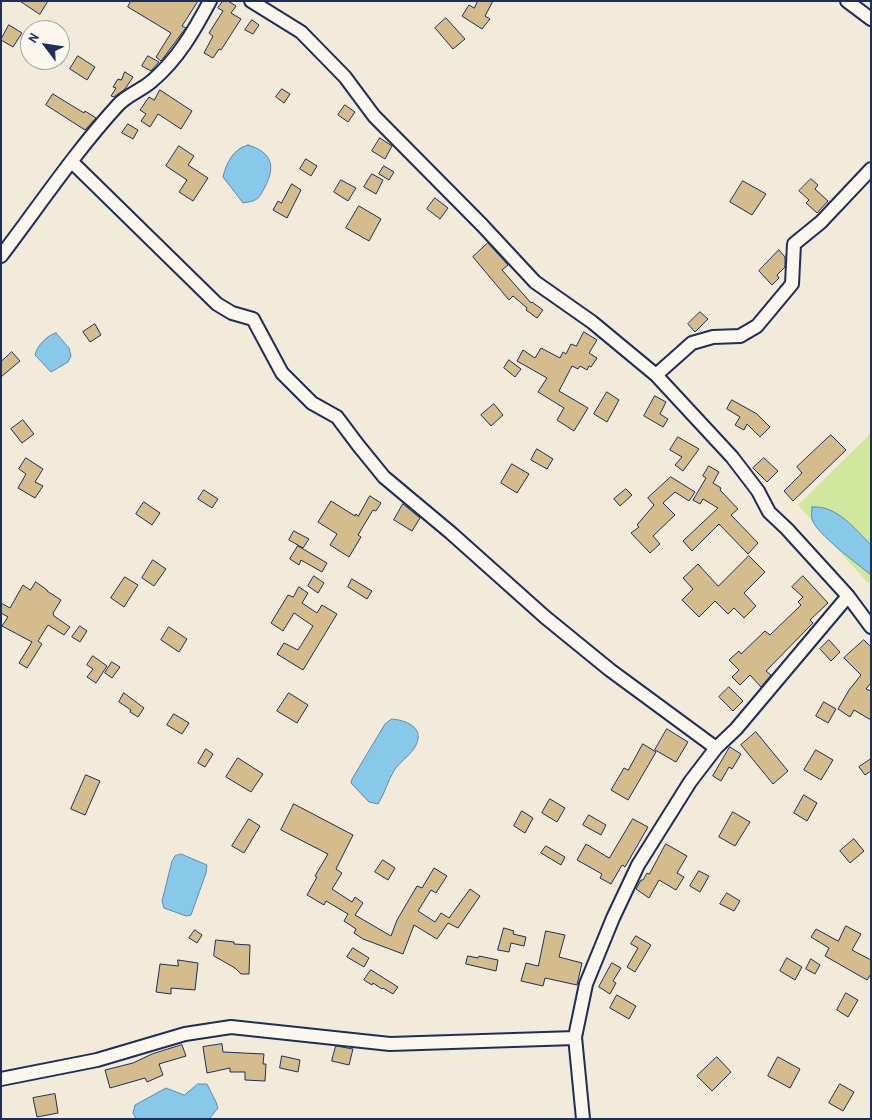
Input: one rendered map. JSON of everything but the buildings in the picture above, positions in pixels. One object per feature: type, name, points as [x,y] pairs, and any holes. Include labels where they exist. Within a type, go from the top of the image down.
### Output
[{"type":"street","points":[[1,256],[97,129],[120,103],[150,82],[181,51],[210,1]]},
{"type":"street","points":[[251,1],[301,32],[345,77],[374,116],[482,225],[535,282],[592,322],[656,375],[732,457],[758,491],[769,512],[848,596],[871,627]]},
{"type":"street","points":[[847,1],[871,18]]},
{"type":"street","points":[[72,162],[217,304],[232,313],[253,319],[282,373],[312,403],[337,417],[384,477],[451,533],[544,617],[610,670],[716,748]]},
{"type":"street","points":[[656,375],[692,343],[713,337],[740,336],[757,326],[792,284],[794,244],[821,222],[871,169]]},
{"type":"street","points":[[583,1119],[575,1038],[586,984],[613,918],[638,865],[690,782],[716,748],[736,729],[848,596]]},
{"type":"street","points":[[1,1079],[97,1060],[185,1034],[231,1027],[390,1044],[575,1038]]},
{"type":"green space","points":[[871,433],[871,580],[868,583],[798,505]]},
{"type":"water","points":[[248,145],[267,156],[271,166],[261,195],[252,201],[243,203],[223,177],[231,157],[239,149]]},
{"type":"water","points":[[56,333],[69,348],[71,356],[68,362],[51,372],[35,355],[43,341]]},
{"type":"water","points":[[812,507],[830,510],[845,519],[871,545],[871,575],[821,533],[812,519]]},
{"type":"water","points":[[392,719],[408,723],[416,729],[418,739],[412,751],[395,769],[378,804],[369,802],[351,783],[385,724]]},
{"type":"water","points":[[181,854],[207,865],[191,915],[186,916],[164,908],[162,901],[172,861],[175,856]]},
{"type":"water","points":[[198,1084],[207,1084],[218,1108],[209,1119],[136,1119],[133,1113],[135,1105],[166,1088],[184,1095]]}]
